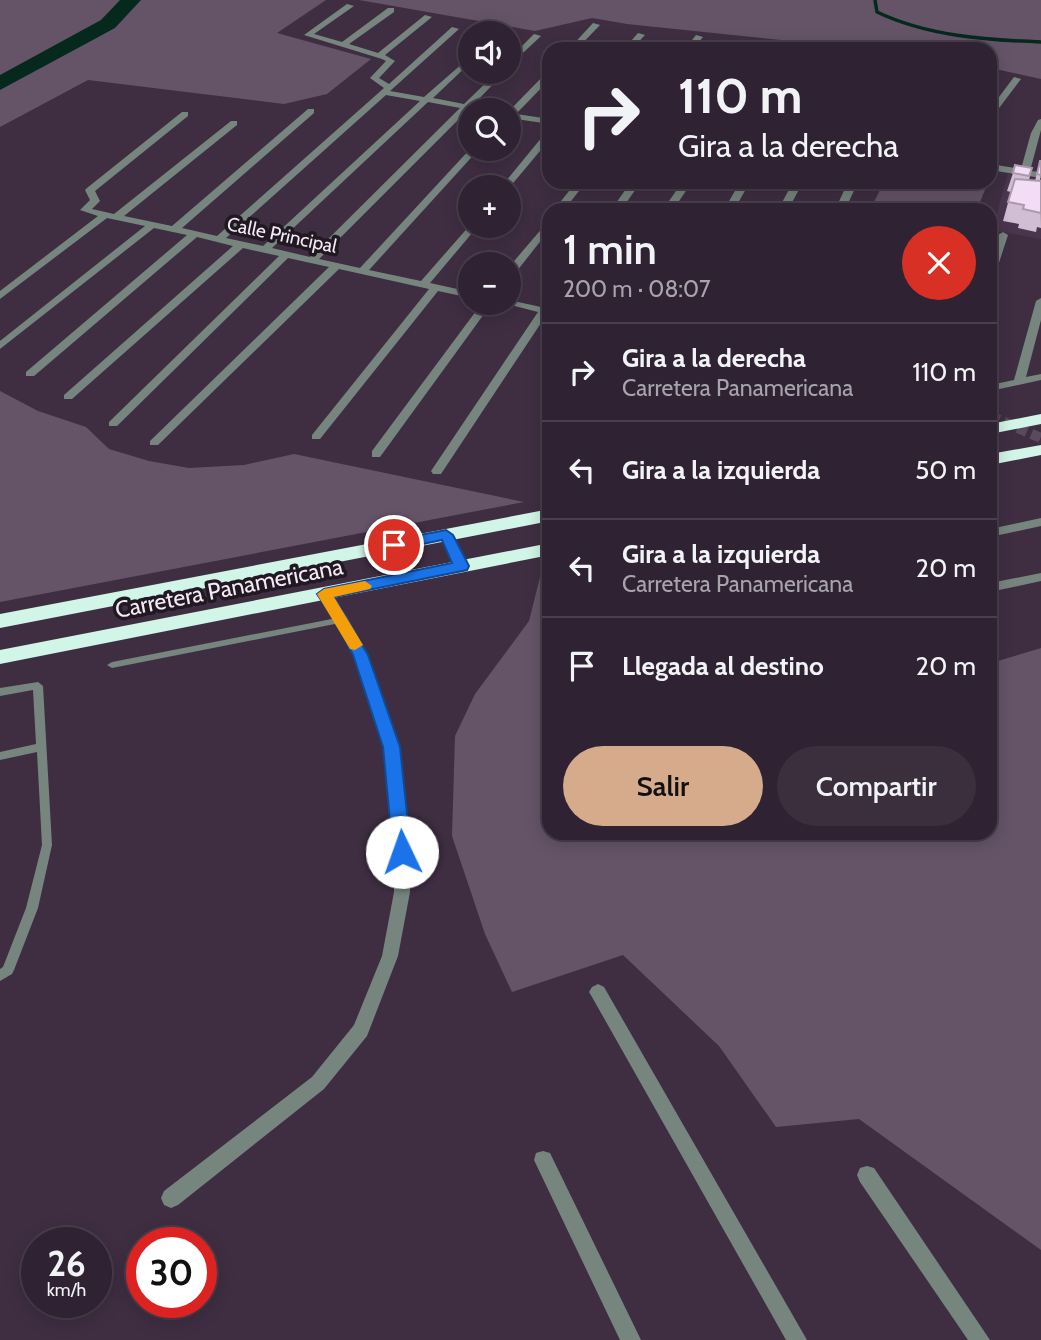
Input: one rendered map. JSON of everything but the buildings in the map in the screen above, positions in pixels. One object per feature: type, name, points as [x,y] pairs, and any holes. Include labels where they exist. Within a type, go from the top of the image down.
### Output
[{"type":"highway","points":[[997,428],[1041,419]]},
{"type":"highway","points":[[997,459],[1041,450]]},
{"type":"highway","name":"Carretera Panamericana","points":[[0,621],[542,517]]},
{"type":"highway","points":[[446,535],[461,566]]},
{"type":"highway","name":"Carretera Panamericana","points":[[0,657],[542,551]]},
{"type":"street","points":[[351,6],[308,35],[380,55],[391,61],[374,78],[387,90],[458,106]]},
{"type":"street","points":[[343,45],[391,10]]},
{"type":"street","points":[[380,55],[428,18]]},
{"type":"street","points":[[580,42],[596,25]]},
{"type":"street","points":[[219,239],[455,29]]},
{"type":"street","points":[[634,42],[641,35]]},
{"type":"street","points":[[521,52],[537,36]]},
{"type":"street","points":[[695,42],[699,37]]},
{"type":"street","points":[[265,250],[458,69]]},
{"type":"street","points":[[997,105],[1017,79]]},
{"type":"street","points":[[521,104],[542,82]]},
{"type":"street","points":[[474,98],[489,84]]},
{"type":"street","points":[[174,230],[311,111]]},
{"type":"street","name":"Calle Principal","points":[[185,114],[90,190],[95,201],[85,210],[458,292]]},
{"type":"street","points":[[312,260],[458,114]]},
{"type":"street","points":[[521,117],[542,121]]},
{"type":"street","points":[[1025,173],[1035,133],[1041,122]]},
{"type":"street","points":[[0,296],[234,123]]},
{"type":"street","points":[[515,175],[542,143]]},
{"type":"street","points":[[362,271],[464,161]]},
{"type":"street","points":[[997,168],[1041,175]]},
{"type":"street","points":[[564,203],[576,189]]},
{"type":"street","points":[[0,346],[152,225]]},
{"type":"street","points":[[521,259],[542,232]]},
{"type":"street","points":[[30,374],[195,234]]},
{"type":"street","points":[[997,253],[1003,235]]},
{"type":"street","points":[[316,437],[464,238]]},
{"type":"street","points":[[68,397],[241,244]]},
{"type":"street","points":[[113,424],[286,254]]},
{"type":"street","points":[[154,443],[337,265]]},
{"type":"street","points":[[1019,382],[1041,301]]},
{"type":"street","points":[[521,305],[542,307]]},
{"type":"street","points":[[376,454],[478,315]]},
{"type":"street","points":[[437,471],[542,315]]},
{"type":"street","points":[[997,387],[1041,377]]},
{"type":"street","points":[[997,531],[1041,522]]},
{"type":"street","points":[[997,586],[1041,576]]},
{"type":"street","points":[[171,1198],[318,1083],[361,1030],[390,956],[402,892],[402,832],[391,747],[360,655],[342,620],[324,594]]},
{"type":"street","points":[[598,992],[797,1340]]},
{"type":"street","points":[[543,1160],[631,1340]]},
{"type":"street","points":[[867,1175],[980,1340]]},
{"type":"lane","points":[[112,665],[342,620]]},
{"type":"lane","points":[[0,692],[38,685],[47,845],[32,908],[8,970],[0,976]]},
{"type":"lane","points":[[0,756],[41,747]]},
{"type":"shaded area","points":[[0,0],[326,0],[277,33],[371,59],[327,94],[284,104],[88,80],[0,127]]},
{"type":"shaded area","points":[[359,0],[1041,0],[1041,79],[997,69],[997,42],[800,42],[592,18],[535,31],[521,29],[521,21],[478,21]]},
{"type":"shaded area","points":[[1008,174],[1041,179],[1041,239],[997,231],[997,212]]},
{"type":"shaded area","points":[[880,189],[985,189],[980,203],[874,203]]},
{"type":"shaded area","points":[[0,391],[38,411],[86,427],[109,449],[149,461],[189,468],[244,465],[294,454],[524,502],[0,602]]},
{"type":"shaded area","points":[[542,569],[542,840],[997,840],[997,661],[1041,648],[1041,1250],[859,1119],[776,1127],[719,1046],[623,955],[512,992],[485,934],[452,836],[455,736],[475,694],[529,621]]},
{"type":"waterway","points":[[0,84],[108,24],[131,0]]},
{"type":"waterway","points":[[875,0],[877,12],[916,27],[978,38],[1041,42]]},
{"type":"tunnel","points":[[997,419],[1041,438]]},
{"type":"slow traffic","points":[[355,645],[324,594],[365,586]]},
{"type":"route","points":[[394,545],[446,535],[461,566],[324,594],[342,620],[360,655],[391,747],[402,852]]}]
